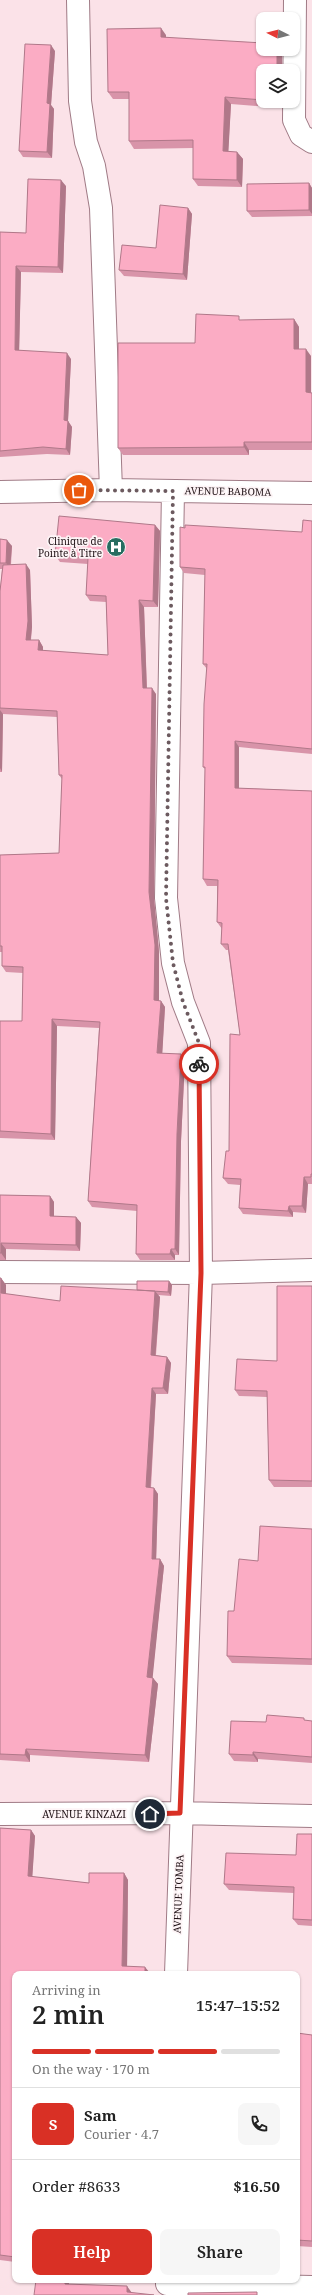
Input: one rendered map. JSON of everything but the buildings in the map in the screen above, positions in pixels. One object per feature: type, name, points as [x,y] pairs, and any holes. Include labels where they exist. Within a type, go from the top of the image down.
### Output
[{"type":"street","points":[[78,0],[80,101],[86,142],[94,166],[101,208],[111,490]]},
{"type":"street","points":[[295,0],[294,120],[301,135],[312,142]]},
{"type":"street","name":"AVENUE BABOMA","points":[[0,492],[111,490],[312,493]]},
{"type":"street","name":"AVENUE TOMBA","points":[[173,491],[166,898],[173,963],[183,1002],[199,1043],[201,1273],[180,1813],[176,1971]]},
{"type":"street","points":[[0,1272],[201,1273],[312,1270]]},
{"type":"street","name":"AVENUE KINZAZI","points":[[0,1814],[180,1813],[312,1816]]},
{"type":"street","points":[[167,2286],[312,2287]]},
{"type":"way so far","points":[[79,490],[173,491],[166,898],[173,963],[183,1002],[199,1043],[199,1064]]},
{"type":"place","name":"Clinique de Pointe à Titre","points":[[116,547]]},
{"type":"route","points":[[150,1814],[180,1813],[201,1273],[199,1064]]}]
